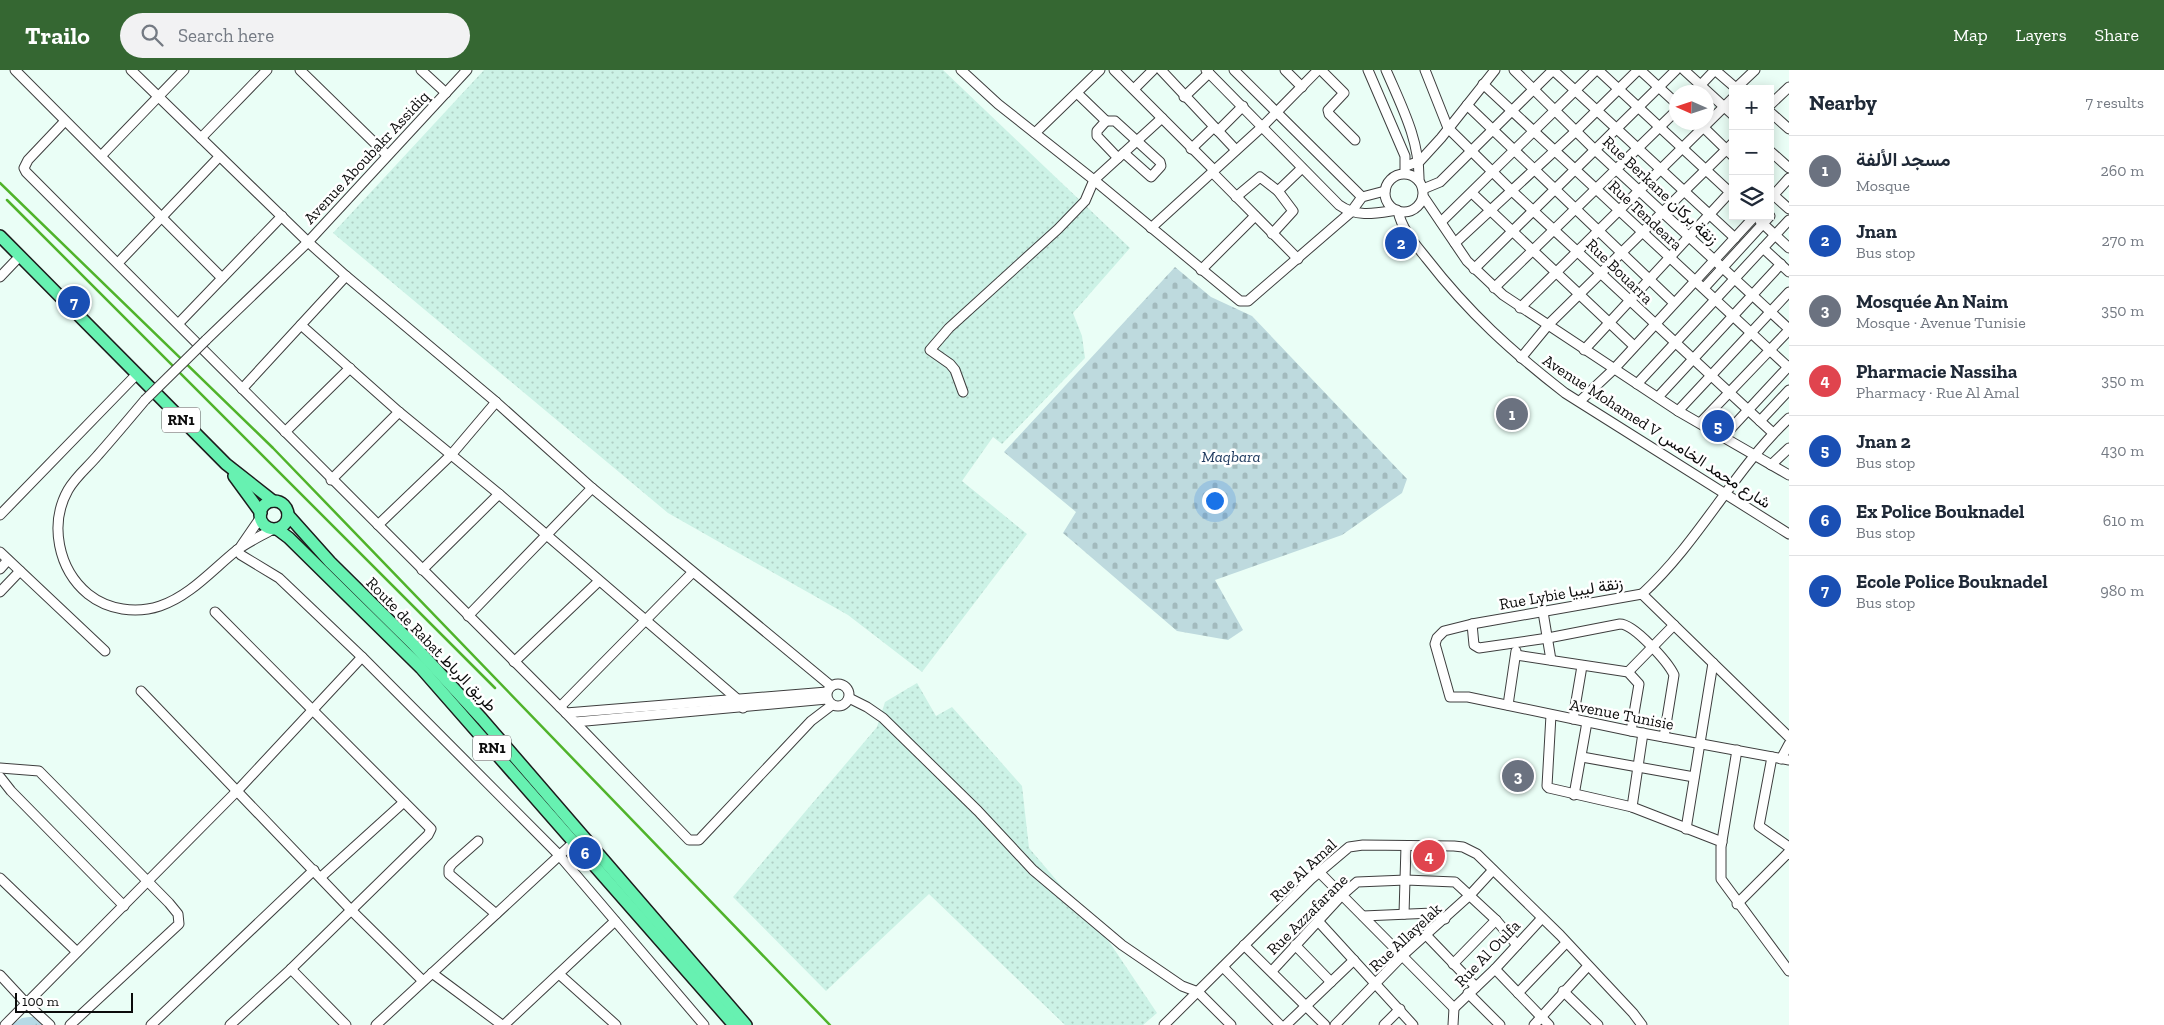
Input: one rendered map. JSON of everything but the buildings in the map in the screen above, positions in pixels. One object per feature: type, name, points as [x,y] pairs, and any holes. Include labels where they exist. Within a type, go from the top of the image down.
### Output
[{"type":"main road","name":"RN1","points":[[0,236],[226,464],[273,501],[283,504],[288,516]]},
{"type":"main road","name":"RN1","points":[[226,464],[260,515],[264,525],[275,529]]},
{"type":"main road","points":[[260,515],[265,505],[273,501]]},
{"type":"main road","points":[[275,529],[284,525],[288,516]]},
{"type":"main road","name":"Route de Rabat طريق الرباط","points":[[288,516],[412,643],[482,719],[746,1025]]},
{"type":"main road","name":"Route de Rabat طريق الرباط","points":[[275,529],[290,538],[421,668],[734,1025]]},
{"type":"street","points":[[15,70],[161,219],[222,278]]},
{"type":"street","points":[[65,122],[28,160],[24,168],[179,323],[331,480],[575,722],[689,840],[699,840],[811,721],[829,696],[837,684],[844,686],[848,691],[849,698],[842,706],[829,696],[692,573],[592,488],[496,402],[308,242],[131,70]]},
{"type":"street","points":[[101,156],[184,70]]},
{"type":"street","points":[[200,138],[268,70]]},
{"type":"street","points":[[300,70],[387,155]]},
{"type":"street","points":[[420,70],[446,93]]},
{"type":"street","name":"Avenue Aboubakr Assidiq","points":[[238,549],[181,596],[149,609],[129,609],[107,604],[89,594],[71,576],[62,557],[59,535],[60,514],[66,495],[77,477],[145,400],[308,242],[467,70]]},
{"type":"street","points":[[961,70],[998,104],[1094,180],[1237,300],[1248,301],[1351,212],[1362,197],[1385,191]]},
{"type":"street","points":[[1114,70],[1298,259]]},
{"type":"street","points":[[1134,89],[1153,70]]},
{"type":"street","points":[[1161,70],[1236,150]]},
{"type":"street","points":[[1234,70],[1276,114],[1362,197]]},
{"type":"street","points":[[1285,70],[1302,88]]},
{"type":"street","points":[[1151,228],[1276,114],[1320,70],[1344,93],[1328,110],[1329,114],[1355,140]]},
{"type":"street","points":[[1368,70],[1402,148],[1405,170],[1414,176],[1422,189]]},
{"type":"street","points":[[1184,96],[1207,72],[1263,126],[1339,205],[1351,212],[1372,214],[1397,210],[1406,212],[1414,209],[1420,203],[1422,189],[1420,161],[1412,131],[1386,70]]},
{"type":"street","points":[[1425,70],[1448,128]]},
{"type":"street","points":[[1397,210],[1389,204],[1385,191],[1390,181],[1420,161],[1494,70]]},
{"type":"street","name":"Rue Berkane زنقة بركان","points":[[1514,70],[1595,150],[1641,190],[1789,329]]},
{"type":"street","points":[[1422,189],[1440,182],[1553,70],[1735,238]]},
{"type":"street","points":[[1441,222],[1597,70],[1705,170],[1729,190]]},
{"type":"street","points":[[1456,243],[1639,70],[1669,96]]},
{"type":"street","points":[[1474,269],[1676,70]]},
{"type":"street","points":[[1684,70],[1695,85]]},
{"type":"street","points":[[1702,85],[1715,70],[1733,85]]},
{"type":"street","points":[[1740,85],[1755,70]]},
{"type":"street","points":[[1035,133],[1077,94],[1096,71]]},
{"type":"street","name":"Rue Tendeara","points":[[1483,84],[1554,152],[1789,367]]},
{"type":"street","points":[[1774,101],[1789,88]]},
{"type":"street","points":[[1077,94],[1106,121],[1115,121],[1160,162],[1161,166],[1155,174],[1151,177],[1097,136],[1097,131],[1106,121]]},
{"type":"street","points":[[1714,100],[1729,111]]},
{"type":"street","points":[[1714,115],[1729,102]]},
{"type":"street","points":[[1467,105],[1674,303]]},
{"type":"street","points":[[1191,149],[1243,106]]},
{"type":"street","points":[[1774,116],[1789,129]]},
{"type":"street","points":[[963,392],[955,370],[950,364],[930,350],[932,346],[1086,201],[1094,180],[1162,118]]},
{"type":"street","points":[[1494,288],[1618,170],[1669,118]]},
{"type":"street","name":"Rue Bouarra","points":[[1448,128],[1512,191],[1773,434]]},
{"type":"street","points":[[1520,308],[1682,149],[1697,130]]},
{"type":"street","points":[[1707,130],[1729,148]]},
{"type":"street","points":[[1521,358],[1549,324],[1705,170],[1729,150]]},
{"type":"street","points":[[1774,155],[1789,168]]},
{"type":"street","points":[[118,263],[219,157]]},
{"type":"street","points":[[1278,191],[1302,168]]},
{"type":"street","points":[[1236,197],[1260,177],[1278,191],[1293,211],[1272,234]]},
{"type":"street","points":[[1774,192],[1789,178]]},
{"type":"street","name":"Avenue Mohamed V شارع محمد الخامس","points":[[1422,189],[1441,222],[1474,269],[1494,288],[1520,308],[1549,324],[1584,350],[1678,411],[1789,475]]},
{"type":"street","points":[[1472,193],[1634,346]]},
{"type":"street","points":[[1584,350],[1628,300],[1729,195]]},
{"type":"street","points":[[1774,197],[1785,206],[1774,213]]},
{"type":"street","name":"Avenue Mohamed V شارع محمد الخامس","points":[[1397,210],[1408,235],[1443,280],[1481,323],[1521,358],[1565,393],[1789,534]]},
{"type":"street","points":[[179,323],[282,216]]},
{"type":"street","points":[[1201,270],[1255,216]]},
{"type":"street","points":[[1580,401],[1614,369],[1694,280],[1751,220]]},
{"type":"street","points":[[1759,220],[1789,248]]},
{"type":"street","points":[[1704,288],[1766,220]]},
{"type":"street","points":[[1637,384],[1789,220]]},
{"type":"street","points":[[1763,248],[1789,272]]},
{"type":"street","points":[[0,277],[20,256]]},
{"type":"street","points":[[1658,398],[1781,264]]},
{"type":"street","points":[[242,389],[346,276]]},
{"type":"street","points":[[1678,411],[1789,292]]},
{"type":"street","points":[[301,325],[399,412],[647,620],[736,698],[743,708]]},
{"type":"street","points":[[1700,423],[1789,329]]},
{"type":"street","points":[[1723,437],[1789,367]]},
{"type":"street","points":[[285,432],[350,368]]},
{"type":"street","points":[[0,515],[136,375]]},
{"type":"street","points":[[1760,421],[1789,390]]},
{"type":"street","points":[[378,525],[451,455],[496,402]]},
{"type":"street","points":[[331,480],[399,412]]},
{"type":"street","points":[[1642,594],[1664,574],[1753,455],[1789,418]]},
{"type":"street","points":[[1771,465],[1789,448]]},
{"type":"street","points":[[468,616],[592,488]]},
{"type":"street","points":[[422,570],[499,494]]},
{"type":"street","points":[[238,549],[260,515]]},
{"type":"street","points":[[238,549],[275,529]]},
{"type":"street","points":[[238,549],[240,555],[280,578],[362,657],[559,855],[704,1025]]},
{"type":"street","points":[[0,552],[105,651]]},
{"type":"street","points":[[0,568],[8,560]]},
{"type":"street","points":[[0,592],[20,571]]},
{"type":"street","points":[[563,710],[692,573]]},
{"type":"street","points":[[514,662],[599,580]]},
{"type":"street","name":"Rue Lybie زنقة ليبيا","points":[[1450,698],[1435,644],[1437,638],[1444,631],[1472,624],[1642,594],[1789,737]]},
{"type":"street","points":[[216,612],[430,826],[430,832],[291,969],[230,1025]]},
{"type":"street","points":[[1543,612],[1550,660]]},
{"type":"street","points":[[1472,624],[1476,648],[1548,638],[1623,624],[1633,628],[1674,675],[1664,737]]},
{"type":"street","points":[[1628,672],[1674,625]]},
{"type":"street","points":[[1508,705],[1517,643]]},
{"type":"street","points":[[1516,655],[1628,672],[1636,678],[1639,684],[1631,731]]},
{"type":"street","points":[[5,1025],[238,790],[362,657]]},
{"type":"street","points":[[1686,830],[1713,664]]},
{"type":"street","points":[[1573,719],[1582,666]]},
{"type":"street","points":[[141,691],[318,873],[351,910],[423,981]]},
{"type":"street","points":[[563,710],[736,698],[829,696]]},
{"type":"street","points":[[575,722],[743,708],[829,696]]},
{"type":"street","name":"Avenue Tunisie","points":[[1450,698],[1468,697],[1631,731],[1781,759]]},
{"type":"street","points":[[849,698],[883,718],[978,811],[1034,870],[1122,945],[1182,986],[1198,992],[1231,1025]]},
{"type":"street","points":[[1551,715],[1547,786],[1551,789],[1632,807],[1686,830],[1722,842]]},
{"type":"street","points":[[1574,795],[1588,722]]},
{"type":"street","points":[[1632,807],[1643,733]]},
{"type":"street","points":[[1737,904],[1788,852],[1759,826],[1781,759],[1789,744]]},
{"type":"street","points":[[1737,750],[1722,842],[1721,879],[1737,904],[1789,972]]},
{"type":"street","points":[[1582,758],[1694,777]]},
{"type":"street","points":[[0,768],[39,771],[148,880],[174,908],[179,917],[178,924],[70,1025]]},
{"type":"street","points":[[0,777],[124,906]]},
{"type":"street","points":[[151,1025],[318,873],[404,802]]},
{"type":"street","points":[[478,841],[452,864],[449,868],[449,874],[496,914]]},
{"type":"street","points":[[376,1025],[574,842]]},
{"type":"street","name":"Rue Al Amal","points":[[1166,1024],[1319,872],[1348,847],[1363,845],[1447,845],[1464,848],[1477,854],[1633,1012],[1642,1025]]},
{"type":"street","points":[[1404,914],[1406,846]]},
{"type":"street","name":"Rue Allayelak","points":[[1335,1025],[1402,956],[1445,920],[1493,870]]},
{"type":"street","points":[[1319,872],[1454,1008],[1453,1025]]},
{"type":"street","points":[[0,878],[77,952]]},
{"type":"street","name":"Rue Azzafarane","points":[[1272,971],[1342,896],[1360,881],[1452,881],[1496,920],[1517,945]]},
{"type":"street","points":[[1363,916],[1433,913],[1445,920]]},
{"type":"street","name":"Rue Al Oulfa","points":[[1454,1008],[1495,969],[1542,918]]},
{"type":"street","points":[[1453,964],[1496,920]]},
{"type":"street","points":[[432,973],[503,1025],[615,921]]},
{"type":"street","points":[[1318,921],[1411,1023]]},
{"type":"street","points":[[1426,935],[1476,987]]},
{"type":"street","points":[[1518,993],[1566,943]]},
{"type":"street","points":[[1244,945],[1325,1025]]},
{"type":"street","points":[[1295,945],[1331,982]]},
{"type":"street","points":[[1286,1025],[1354,960]]},
{"type":"street","points":[[1534,1025],[1563,991],[1588,966]]},
{"type":"street","points":[[1223,967],[1280,1025]]},
{"type":"street","points":[[291,969],[346,1025]]},
{"type":"street","points":[[1495,969],[1549,1025]]},
{"type":"street","points":[[559,974],[616,1025]]},
{"type":"street","points":[[0,975],[50,1025]]},
{"type":"street","points":[[1563,991],[1598,1025]]},
{"type":"street","points":[[1468,994],[1495,1023]]},
{"type":"street","points":[[1384,1025],[1400,1009]]},
{"type":"green space","points":[[484,70],[943,70],[1130,248],[1073,313],[1082,336],[1085,358],[1002,444],[993,437],[962,481],[1027,534],[922,672],[848,615],[668,513],[333,233]]},
{"type":"green space","name":"Maqbara","points":[[1175,267],[1211,297],[1252,316],[1407,479],[1402,493],[1342,535],[1215,580],[1243,630],[1228,640],[1177,631],[1063,533],[1076,512],[1004,452]]},
{"type":"green space","points":[[917,683],[936,716],[952,707],[1022,786],[1029,848],[1110,943],[1157,1013],[1143,1025],[1065,1025],[929,894],[826,991],[733,897],[877,727],[885,702]]},
{"type":"green space","points":[[37,1017],[45,1025],[11,1025],[22,1018]]},
{"type":"railway","points":[[0,183],[273,448],[830,1025]]},
{"type":"railway","points":[[7,200],[495,688]]},
{"type":"place","name":"Jnan","points":[[1401,243]]},
{"type":"place","name":"Ecole Police Bouknadel","points":[[74,302]]},
{"type":"place","name":"مسجد الألفة","points":[[1512,414]]},
{"type":"place","name":"Jnan 2","points":[[1718,426]]},
{"type":"place","name":"Mosquée An Naim","points":[[1518,776]]},
{"type":"place","name":"Ex Police Bouknadel","points":[[585,853]]},
{"type":"place","name":"Pharmacie Nassiha","points":[[1429,856]]}]
